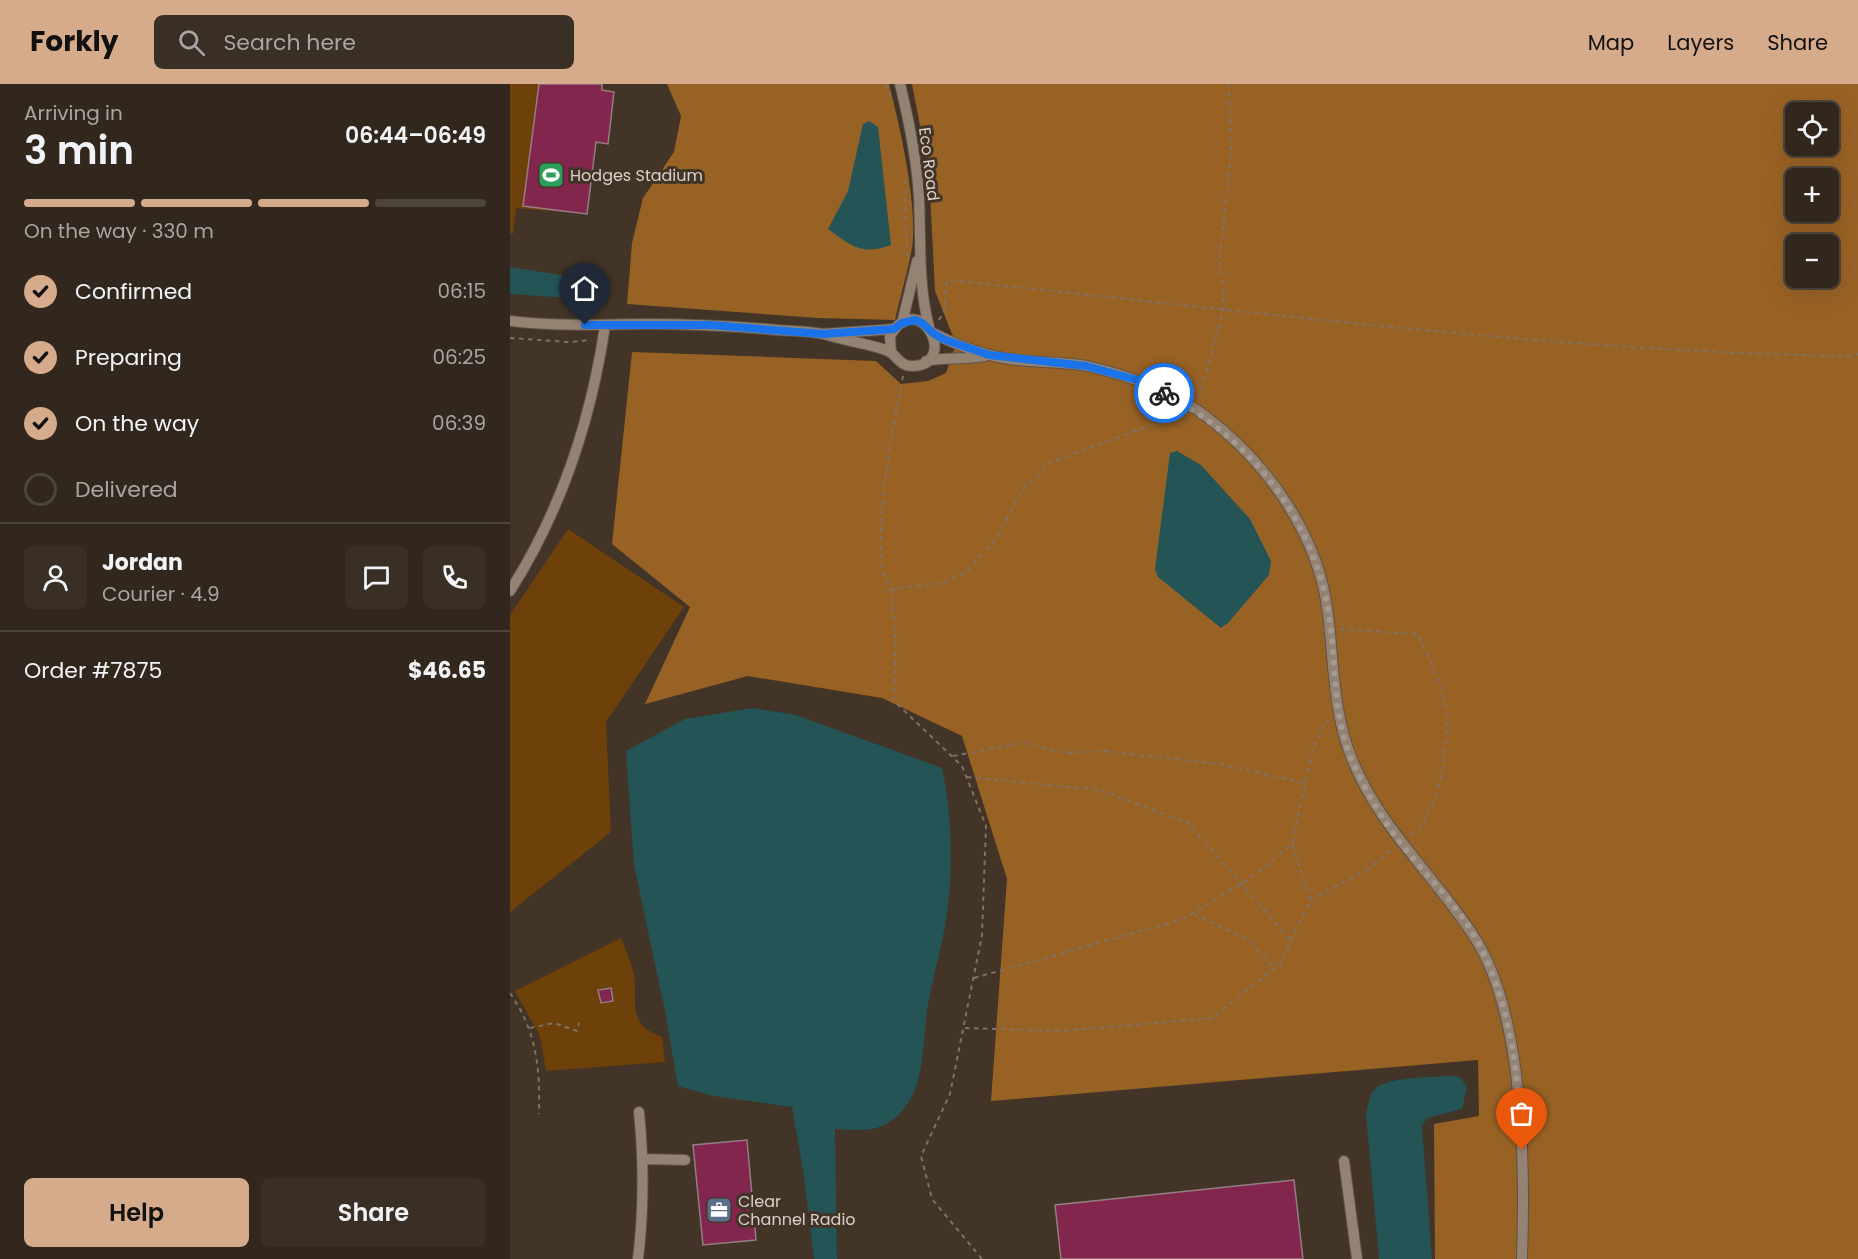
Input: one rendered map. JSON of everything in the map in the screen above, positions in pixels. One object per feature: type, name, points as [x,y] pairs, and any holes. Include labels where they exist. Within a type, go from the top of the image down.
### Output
[{"type":"street","name":"Eco Road","points":[[900,84],[912,143],[919,196],[919,248],[931,331]]},
{"type":"street","name":"Eco Road","points":[[898,326],[919,248]]},
{"type":"street","points":[[510,321],[605,326],[710,325],[823,334],[898,326],[915,320],[931,331],[989,355],[1086,366],[1141,381],[1198,411],[1237,443],[1275,486],[1300,525],[1316,561],[1330,628],[1340,717],[1351,758],[1374,805],[1476,939],[1497,988],[1511,1045],[1521,1126],[1524,1197],[1522,1259]]},
{"type":"street","points":[[510,591],[535,548],[571,467],[582,431],[605,326]]},
{"type":"street","points":[[891,353],[889,344],[898,326]]},
{"type":"street","points":[[926,361],[935,347],[931,331]]},
{"type":"street","points":[[823,334],[891,353],[906,365],[919,365],[941,358],[977,358],[989,355]]},
{"type":"street","points":[[638,1259],[643,1212],[643,1159],[639,1112]]},
{"type":"street","points":[[643,1159],[685,1160]]},
{"type":"street","points":[[1344,1161],[1357,1259]]},
{"type":"path","points":[[886,84],[892,101]]},
{"type":"path","points":[[905,177],[907,267]]},
{"type":"path","points":[[931,331],[944,312],[947,280],[1455,332],[1737,354],[1846,356],[1858,354]]},
{"type":"path","points":[[510,338],[569,342],[603,339]]},
{"type":"path","points":[[906,365],[894,427],[884,509],[882,565],[890,589],[897,654],[893,700],[962,765],[986,826],[982,936],[974,978],[950,1094],[921,1156],[932,1199],[982,1259]]},
{"type":"path","points":[[964,1028],[1062,1031],[1212,1018],[1280,964],[1311,900],[1368,869],[1423,825],[1445,765],[1444,698],[1418,634],[1330,628]]},
{"type":"path","points":[[1311,900],[1292,844],[1313,749],[1325,723],[1340,717]]},
{"type":"path","points":[[952,756],[1022,743],[1066,753],[1105,751],[1219,764],[1305,783]]},
{"type":"path","points":[[967,777],[1100,790],[1188,823],[1239,885],[1291,942]]},
{"type":"path","points":[[974,978],[1183,919],[1239,885],[1292,844]]},
{"type":"path","points":[[1192,913],[1247,939],[1275,968]]},
{"type":"path","points":[[510,993],[530,1028],[540,1073],[538,1114]]},
{"type":"path","points":[[530,1028],[554,1023],[577,1031],[579,1023]]},
{"type":"shaded area","name":"Hodges Stadium","points":[[510,84],[602,84],[602,90],[614,92],[608,144],[596,143],[587,214],[516,208],[513,234],[510,233]]},
{"type":"shaded area","points":[[667,84],[889,84],[907,166],[913,230],[912,248],[895,320],[818,318],[627,304],[632,243],[643,198],[674,152],[681,116]]},
{"type":"shaded area","points":[[912,84],[1858,84],[1858,1259],[1435,1259],[1434,1124],[1479,1116],[1478,1060],[991,1101],[1007,879],[962,736],[882,698],[748,676],[645,704],[690,607],[612,544],[632,352],[876,361],[901,384],[928,381],[946,373],[956,344],[935,291],[929,172]]},
{"type":"shaded area","points":[[568,529],[684,607],[606,722],[611,832],[510,912],[510,615]]},
{"type":"shaded area","points":[[621,938],[634,973],[637,1017],[645,1028],[662,1037],[665,1062],[546,1071],[540,1036],[515,991]]},
{"type":"water","points":[[869,121],[878,127],[891,245],[872,250],[850,244],[828,229],[848,191],[863,124]]},
{"type":"water","points":[[510,267],[568,276],[574,282],[571,298],[510,294]]},
{"type":"water","points":[[1177,451],[1201,465],[1250,519],[1271,561],[1269,575],[1228,623],[1221,628],[1158,577],[1155,569],[1170,453]]},
{"type":"water","points":[[753,708],[796,715],[942,768],[946,788],[951,870],[944,931],[927,1011],[921,1068],[912,1095],[905,1107],[888,1123],[866,1130],[835,1129],[837,1259],[814,1259],[804,1176],[792,1107],[713,1096],[678,1086],[665,1011],[634,865],[626,751],[685,719]]},
{"type":"water","points":[[1460,1077],[1467,1087],[1462,1109],[1427,1118],[1422,1126],[1432,1259],[1379,1259],[1366,1114],[1370,1096],[1376,1088],[1390,1082],[1411,1078]]},
{"type":"building","name":"Hodges Stadium","points":[[539,84],[602,84],[602,90],[614,92],[608,144],[596,142],[587,214],[523,206]]},
{"type":"building","points":[[611,988],[613,1001],[601,1003],[598,990]]},
{"type":"building","points":[[747,1140],[756,1240],[703,1245],[693,1145]]},
{"type":"building","points":[[1294,1180],[1303,1259],[1061,1259],[1055,1205]]},
{"type":"way so far","points":[[1164,393],[1198,411],[1237,443],[1275,486],[1300,525],[1316,561],[1328,610],[1336,706],[1351,758],[1374,805],[1476,939],[1497,988],[1511,1045],[1522,1150]]},
{"type":"place","name":"Hodges Stadium","points":[[551,175]]},
{"type":"place","name":"Clear Channel Radio","points":[[719,1210]]},
{"type":"route","points":[[585,325],[710,325],[823,334],[838,331],[894,329],[902,323],[915,320],[929,327],[933,333],[943,339],[989,355],[1086,366],[1141,381],[1164,393]]}]
